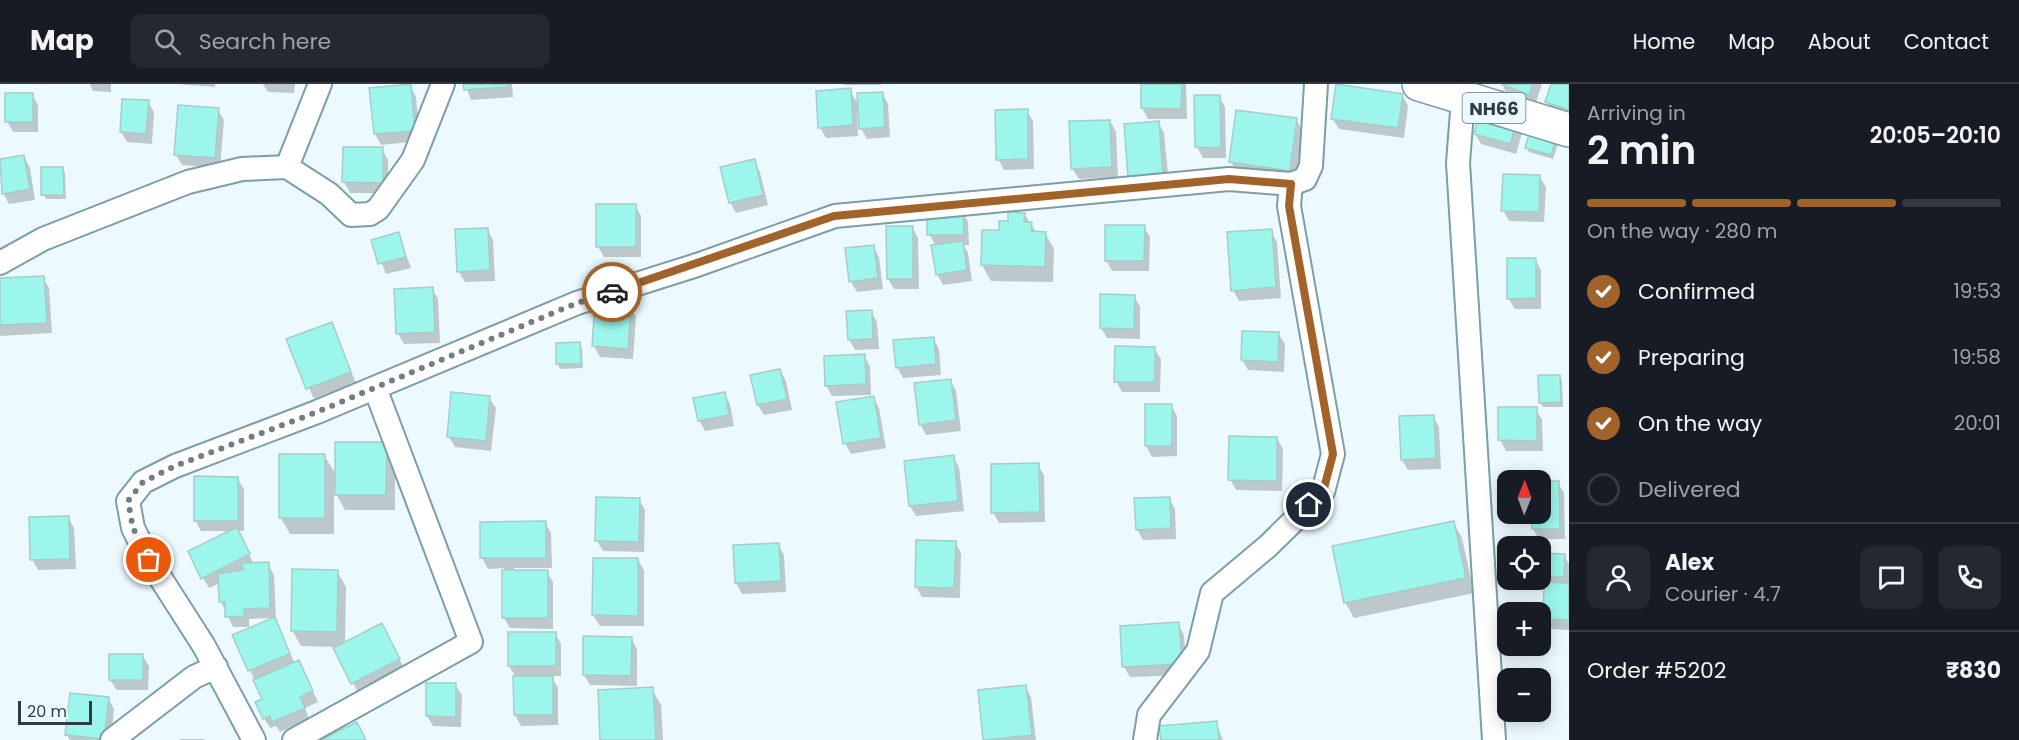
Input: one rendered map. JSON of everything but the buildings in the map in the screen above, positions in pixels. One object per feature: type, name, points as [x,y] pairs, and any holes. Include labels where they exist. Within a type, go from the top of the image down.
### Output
[{"type":"main road","name":"NH66","points":[[1419,84],[1569,130]]},
{"type":"street","points":[[287,167],[320,84]]},
{"type":"street","points":[[0,263],[43,239],[188,182],[242,169],[287,167],[329,194],[351,215],[370,214],[378,208],[414,160],[443,84]]},
{"type":"street","points":[[254,740],[216,667],[149,560],[133,528],[128,501],[143,482],[175,466],[375,388],[577,303],[697,265],[834,216],[1229,179],[1291,184],[1305,179],[1311,166],[1316,84]]},
{"type":"street","points":[[1463,99],[1458,163],[1494,740]]},
{"type":"street","points":[[1145,740],[1149,716],[1198,651],[1212,593],[1268,546],[1323,492],[1326,482],[1333,454],[1289,206],[1291,184]]},
{"type":"street","points":[[294,740],[471,642],[375,388]]},
{"type":"street","points":[[112,740],[194,677],[216,667]]},
{"type":"way so far","points":[[149,560],[133,528],[128,501],[143,482],[175,466],[317,412],[577,303],[612,292]]},
{"type":"route","points":[[612,292],[697,265],[834,216],[933,204],[1229,179],[1291,184],[1289,206],[1333,454],[1323,492],[1309,505]]}]
